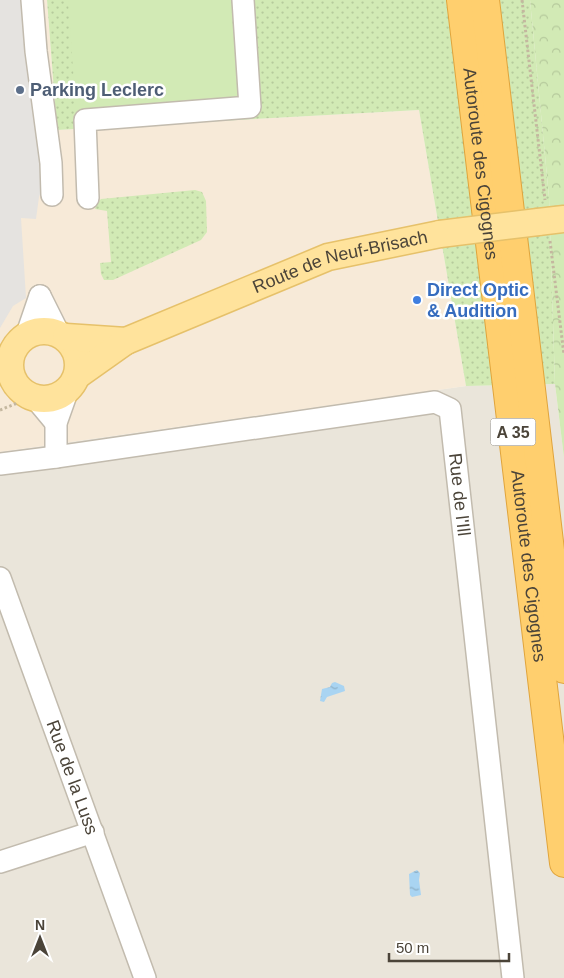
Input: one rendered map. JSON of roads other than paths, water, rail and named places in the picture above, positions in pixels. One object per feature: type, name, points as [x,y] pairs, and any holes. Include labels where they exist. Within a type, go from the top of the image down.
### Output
[{"type":"highway","name":"Autoroute des Cigognes","points":[[461,0],[564,863]]},
{"type":"highway","name":"Autoroute des Cigognes","points":[[485,0],[564,669]]},
{"type":"main road","name":"Route de Neuf-Brisach","points":[[72,383],[126,341],[328,257],[440,234],[550,221]]},
{"type":"main road","points":[[42,330],[62,335],[78,354],[72,383],[52,399],[22,397],[3,368],[14,346],[27,334],[42,330]]},
{"type":"main road","name":"Route de Neuf-Brisach","points":[[62,335],[126,341]]},
{"type":"street","points":[[32,0],[36,51],[51,163],[52,194]]},
{"type":"street","points":[[88,198],[85,120],[250,107],[243,0]]},
{"type":"street","points":[[27,334],[40,296],[62,335]]},
{"type":"street","points":[[56,457],[56,423],[72,383]]},
{"type":"street","points":[[22,397],[56,423]]},
{"type":"street","name":"Rue de l'Ill","points":[[0,464],[435,402],[450,409],[513,978]]},
{"type":"street","name":"Rue de la Luss","points":[[0,578],[146,978]]},
{"type":"street","points":[[0,862],[93,832]]},
{"type":"water","points":[[335,682],[344,686],[345,691],[327,697],[324,702],[320,701],[322,689],[330,687]]},
{"type":"water","points":[[417,870],[420,873],[421,895],[412,897],[410,895],[409,874]]},
{"type":"place","name":"Parking Leclerc","points":[[20,90]]},
{"type":"place","name":"Direct Optic & Audition","points":[[417,300]]}]
